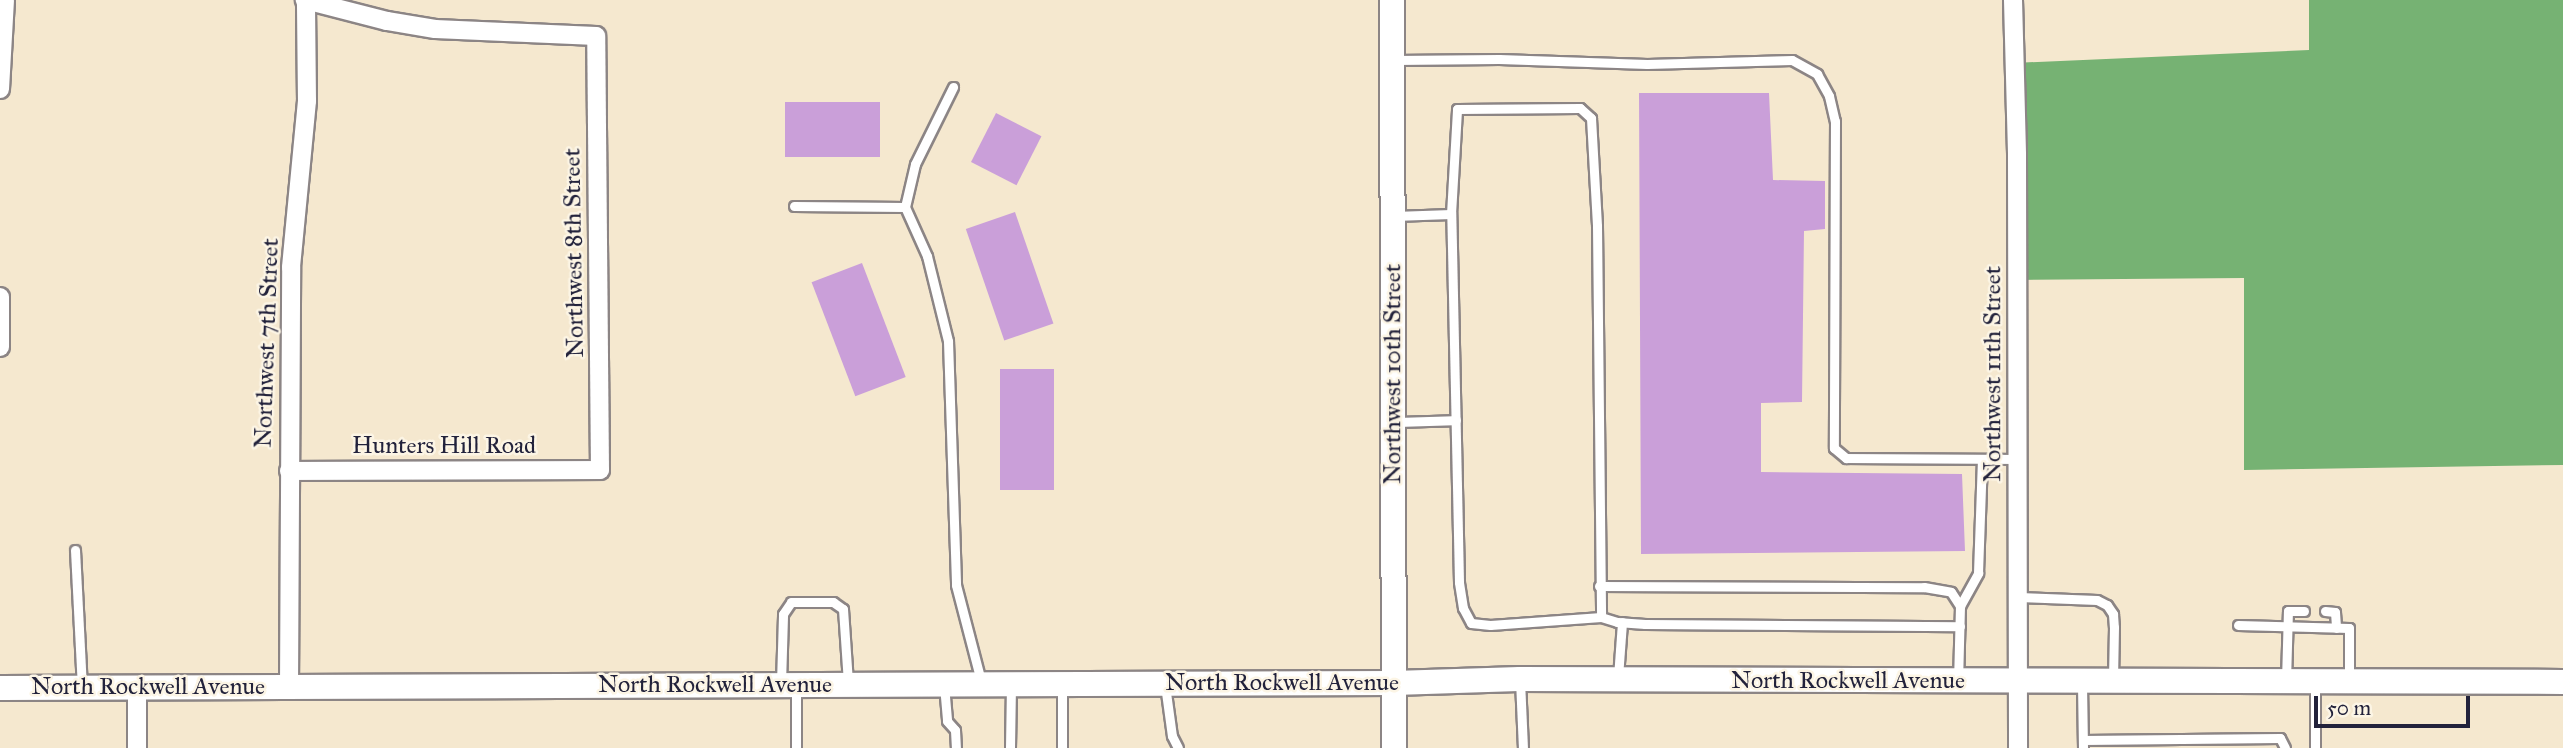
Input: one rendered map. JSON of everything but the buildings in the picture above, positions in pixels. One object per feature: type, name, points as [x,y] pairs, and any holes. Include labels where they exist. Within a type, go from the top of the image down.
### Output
[{"type":"main road","name":"Northwest 10th Street","points":[[1392,0],[1394,748]]},
{"type":"main road","name":"North Rockwell Avenue","points":[[0,688],[1394,683],[1520,680],[2563,682]]},
{"type":"street","points":[[0,89],[5,0]]},
{"type":"street","name":"Northwest 8th Street","points":[[306,0],[387,21],[435,29],[596,36],[600,470]]},
{"type":"street","name":"Northwest 7th Street","points":[[289,687],[291,267],[307,101],[306,0]]},
{"type":"street","name":"Northwest 11th Street","points":[[2013,0],[2018,748]]},
{"type":"street","points":[[0,297],[0,347]]},
{"type":"street","name":"Hunters Hill Road","points":[[289,471],[600,470]]},
{"type":"street","points":[[137,687],[137,748]]},
{"type":"lane","points":[[1392,60],[1499,59],[1647,64],[1792,60],[1817,74],[1829,96],[1835,121],[1834,448],[1846,458],[2018,459]]},
{"type":"lane","points":[[953,87],[915,164],[905,207],[927,256],[948,341],[956,584],[981,683]]},
{"type":"lane","points":[[1601,617],[1597,226],[1591,118],[1580,108],[1457,109],[1451,214],[1459,590],[1463,608],[1471,623],[1490,625],[1601,617],[1622,622],[1960,626]]},
{"type":"lane","points":[[794,206],[905,207]]},
{"type":"lane","points":[[1392,216],[1451,214]]},
{"type":"lane","points":[[1393,422],[1456,420]]},
{"type":"lane","points":[[1958,682],[1960,606],[1978,573],[1983,459]]},
{"type":"lane","points":[[75,550],[82,687]]},
{"type":"lane","points":[[1599,586],[1924,587],[1951,592],[1960,606]]},
{"type":"lane","points":[[2018,597],[2097,600],[2106,605],[2113,614],[2113,682]]},
{"type":"lane","points":[[796,748],[783,614],[792,602],[833,601],[844,610],[848,684]]},
{"type":"lane","points":[[2286,682],[2288,611],[2304,611]]},
{"type":"lane","points":[[2325,611],[2335,612],[2336,628]]},
{"type":"lane","points":[[1618,680],[1622,622]]},
{"type":"lane","points":[[2238,625],[2349,628],[2349,682]]},
{"type":"lane","points":[[1520,680],[1523,748]]},
{"type":"lane","points":[[2082,682],[2083,744],[2280,737],[2285,748]]},
{"type":"lane","points":[[2315,682],[2315,748]]},
{"type":"lane","points":[[944,683],[947,721],[955,730],[956,748]]},
{"type":"lane","points":[[1010,748],[1011,683]]},
{"type":"lane","points":[[1062,683],[1062,748]]},
{"type":"lane","points":[[1165,683],[1172,736],[1178,748]]},
{"type":"green space","points":[[2309,0],[2563,0],[2563,465],[2244,470],[2244,278],[2017,280],[2014,63],[2309,50]]}]
